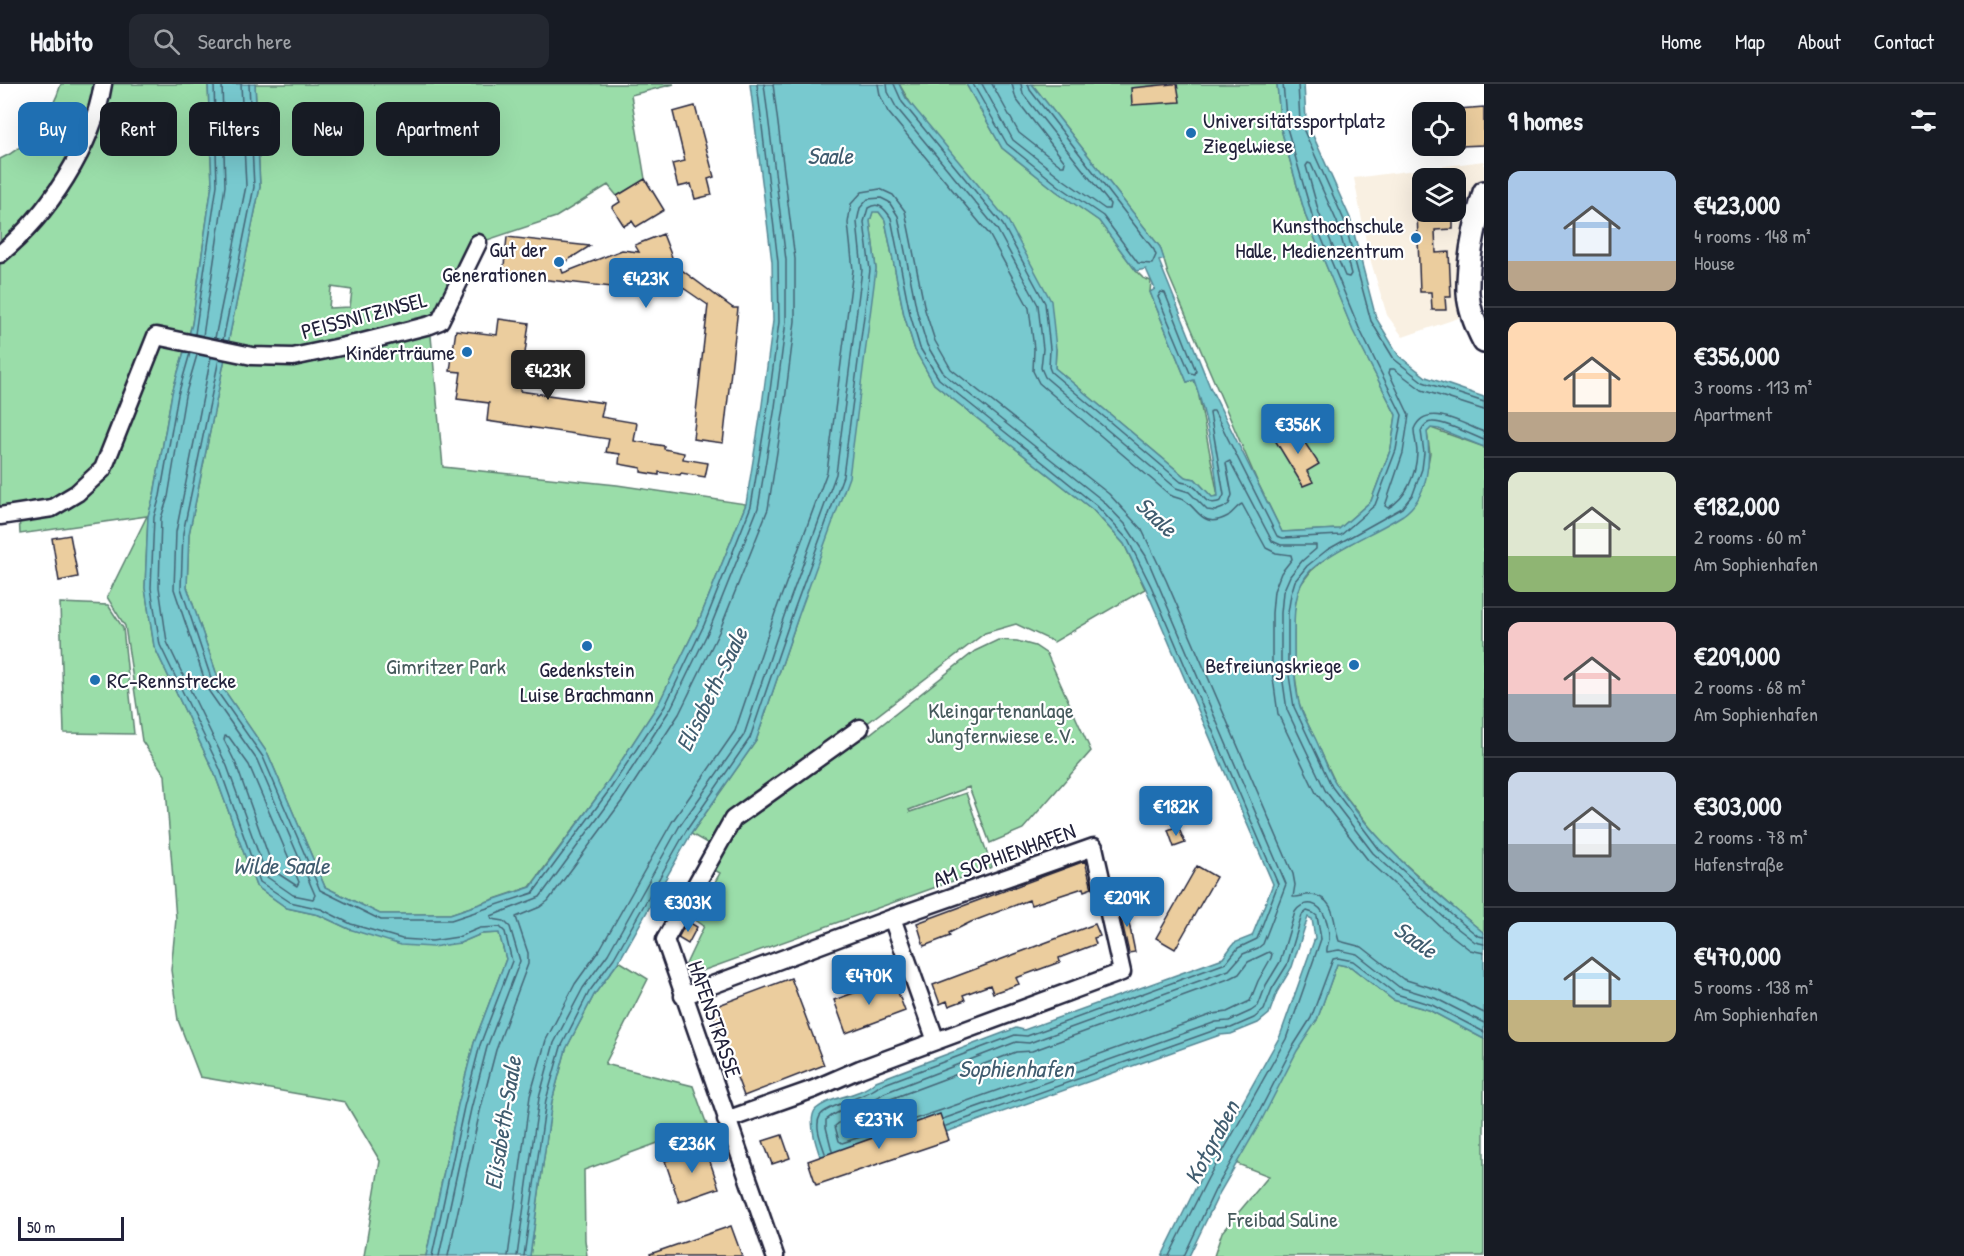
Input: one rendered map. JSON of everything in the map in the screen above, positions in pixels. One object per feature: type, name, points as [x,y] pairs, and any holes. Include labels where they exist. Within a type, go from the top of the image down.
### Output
[{"type":"street","points":[[0,254],[11,245],[51,199],[85,142],[103,84]]},
{"type":"street","points":[[1484,192],[1474,229],[1468,294],[1475,325],[1484,342]]},
{"type":"street","name":"PEISSNITZINSEL","points":[[0,516],[52,508],[77,494],[103,469],[156,336],[252,356],[293,357],[359,343],[440,321],[478,243]]},
{"type":"street","name":"HAFENSTRASSE","points":[[775,1256],[665,940],[733,819],[860,728]]},
{"type":"street","name":"AM SOPHIENHAFEN","points":[[683,996],[892,918],[1094,847],[1122,972],[726,1120]]},
{"type":"street","points":[[892,918],[936,1041]]},
{"type":"shaded area","name":"Kunsthochschule Halle, Medienzentrum","points":[[1484,161],[1484,178],[1478,191],[1464,316],[1403,337],[1387,315],[1368,252],[1354,178],[1412,170],[1412,222],[1466,222],[1466,168],[1430,168]]},
{"type":"green space","points":[[61,84],[208,84],[209,102],[189,102],[189,156],[211,156],[212,184],[192,324],[172,393],[154,495],[148,516],[145,588],[154,646],[214,772],[256,886],[287,908],[319,915],[349,929],[460,943],[481,934],[499,933],[506,959],[474,1043],[458,1105],[426,1256],[364,1256],[380,1161],[345,1102],[200,1077],[178,1020],[171,970],[176,919],[165,775],[142,741],[125,626],[107,597],[147,516],[20,534],[19,514],[0,516],[0,159],[18,148],[18,156],[88,156],[88,102],[54,102]]},
{"type":"green space","name":"Gimritzer Park","points":[[255,84],[674,84],[631,95],[645,179],[617,196],[608,185],[556,217],[478,243],[430,325],[443,467],[617,485],[746,504],[698,623],[659,703],[603,789],[530,887],[450,914],[380,914],[325,887],[268,754],[220,684],[187,587],[189,534],[260,187],[258,156],[280,156],[280,102],[256,102]],"holes":[[[331,287],[352,290],[350,307],[329,308]]]},
{"type":"green space","points":[[899,84],[966,84],[1002,148],[1056,191],[1099,221],[1136,271],[1143,278],[1151,281],[1150,292],[1187,382],[1194,380],[1198,391],[1218,496],[1212,497],[1195,479],[1185,477],[1055,368],[1056,349]]},
{"type":"green space","points":[[1032,84],[1277,84],[1281,129],[1306,217],[1353,330],[1396,415],[1391,448],[1371,501],[1339,529],[1282,532],[1257,481],[1168,274],[1160,247]]},
{"type":"green space","name":"Kleingartenanlage Jungfernwiese e.V.","points":[[873,211],[879,212],[885,220],[904,315],[915,350],[934,384],[1093,510],[1124,544],[1145,589],[1054,642],[1016,624],[985,633],[861,728],[866,737],[975,651],[998,640],[1017,641],[1035,646],[1047,654],[1091,751],[1023,829],[990,843],[969,787],[909,810],[910,812],[966,793],[992,867],[688,976],[685,966],[704,926],[694,919],[720,873],[706,865],[714,847],[691,834],[756,741],[797,620],[876,269],[870,221]]},
{"type":"green space","points":[[1431,428],[1484,447],[1484,933],[1383,844],[1336,784],[1299,705],[1294,668],[1294,613],[1301,584],[1311,571],[1330,555],[1405,513],[1424,485],[1430,453],[1427,432]]},
{"type":"green space","name":"RC-Rennstrecke","points":[[60,603],[108,605],[123,628],[134,734],[64,733]]},
{"type":"green space","points":[[619,961],[648,979],[605,1064],[693,1086],[707,1125],[584,1170],[587,1256],[530,1256],[552,1101],[566,1049],[594,995]]},
{"type":"green space","name":"Freibad Saline","points":[[1337,964],[1351,967],[1393,1000],[1429,1010],[1484,1039],[1484,1256],[1214,1256],[1222,1232],[1269,1176],[1222,1158],[1317,1020]]},
{"type":"water","points":[[208,84],[255,84],[256,102],[209,102]]},
{"type":"water","points":[[750,84],[899,84],[906,98],[1008,221],[1051,301],[1056,349],[1055,368],[1185,477],[1195,479],[1212,497],[1218,496],[1209,437],[1194,380],[1187,382],[1150,292],[1155,289],[1146,269],[1136,271],[1099,221],[1056,191],[1002,148],[966,84],[1032,84],[1160,247],[1164,259],[1159,261],[1210,387],[1282,532],[1339,529],[1371,501],[1391,448],[1396,415],[1353,331],[1306,217],[1281,129],[1277,84],[1304,84],[1306,120],[1350,218],[1376,318],[1399,356],[1426,377],[1484,397],[1484,447],[1431,428],[1427,432],[1429,454],[1426,477],[1423,488],[1412,507],[1403,515],[1328,557],[1304,578],[1297,595],[1295,612],[1294,664],[1297,695],[1302,712],[1331,775],[1352,806],[1386,846],[1484,933],[1484,1039],[1429,1010],[1393,1000],[1351,967],[1337,964],[1317,1020],[1297,1051],[1259,1125],[1220,1192],[1189,1256],[1162,1256],[1202,1175],[1280,1036],[1315,938],[1312,919],[1308,917],[1292,967],[1277,992],[1269,1014],[1258,1023],[826,1172],[812,1122],[813,1115],[819,1107],[860,1091],[876,1081],[1016,1028],[1024,1030],[1223,958],[1234,943],[1252,936],[1273,884],[1146,589],[1124,544],[1093,510],[934,384],[915,350],[904,315],[885,220],[879,212],[873,212],[870,221],[876,269],[849,477],[756,741],[691,834],[619,961],[594,995],[566,1049],[552,1101],[530,1256],[426,1256],[458,1105],[474,1043],[506,959],[499,933],[481,934],[460,943],[432,947],[401,945],[349,929],[319,915],[287,908],[256,886],[214,772],[154,646],[145,588],[148,516],[154,495],[172,393],[192,324],[212,184],[211,156],[258,156],[260,187],[189,534],[187,587],[220,684],[268,754],[325,887],[380,914],[450,914],[531,887],[603,789],[659,703],[698,623],[746,504],[773,321],[772,262]]},
{"type":"building","points":[[1177,84],[1180,102],[1132,105],[1131,88]]},
{"type":"building","points":[[695,106],[714,177],[708,179],[712,195],[695,199],[691,184],[678,187],[672,164],[685,161],[673,112]]},
{"type":"building","points":[[1484,107],[1484,145],[1466,146],[1466,108]]},
{"type":"building","points":[[645,179],[664,210],[636,227],[632,221],[624,226],[612,207],[620,202],[617,196]]},
{"type":"building","points":[[1417,222],[1453,222],[1453,229],[1435,230],[1436,253],[1449,252],[1451,297],[1445,297],[1446,310],[1432,310],[1431,292],[1420,292]]},
{"type":"building","points":[[663,234],[675,265],[733,308],[738,308],[723,443],[693,439],[708,305],[673,281],[661,285],[651,260],[613,277],[612,287],[503,275],[507,237],[590,246],[560,265],[563,273],[622,250],[639,252],[635,245]]},
{"type":"building","points":[[499,319],[529,323],[520,391],[604,403],[601,417],[637,423],[634,441],[664,446],[664,449],[684,453],[683,459],[708,463],[705,477],[681,473],[680,475],[659,472],[659,475],[641,472],[641,468],[619,464],[620,454],[606,452],[609,439],[487,421],[489,403],[457,399],[461,372],[450,371],[456,330],[497,335]]},
{"type":"building","points":[[1295,428],[1319,464],[1307,471],[1313,482],[1303,486],[1275,440]]},
{"type":"building","points":[[70,535],[78,577],[59,581],[52,538]]},
{"type":"building","points":[[1178,826],[1185,843],[1174,847],[1168,830]]},
{"type":"building","points":[[1085,861],[1092,888],[1084,891],[1083,888],[1031,905],[1029,900],[971,922],[949,933],[950,936],[924,946],[917,923]]},
{"type":"building","points":[[1197,866],[1216,877],[1175,949],[1156,938]]},
{"type":"building","points":[[1125,903],[1135,952],[1129,953],[1118,905]]},
{"type":"building","points":[[687,921],[697,927],[688,944],[678,938]]},
{"type":"building","points":[[1095,924],[1100,936],[1094,938],[1096,944],[1059,958],[1060,962],[1016,978],[1019,984],[993,993],[990,985],[963,995],[965,1000],[949,1006],[947,1001],[940,1004],[933,985]]},
{"type":"building","points":[[791,978],[824,1065],[744,1096],[711,1008]]},
{"type":"building","points":[[893,979],[905,1011],[846,1033],[834,1000]]},
{"type":"building","points":[[940,1114],[949,1140],[816,1185],[808,1161]]},
{"type":"building","points":[[782,1135],[790,1158],[772,1164],[763,1141]]},
{"type":"building","points":[[705,1147],[719,1188],[679,1202],[665,1161]]},
{"type":"building","points":[[731,1226],[742,1256],[651,1256],[650,1254]]},
{"type":"place","name":"Universitätssportplatz Ziegelwiese","points":[[1191,133]]},
{"type":"place","name":"Kunsthochschule Halle, Medienzentrum","points":[[1416,238]]},
{"type":"place","name":"Gut der Generationen","points":[[559,262]]},
{"type":"place","name":"Kinderträume","points":[[467,352]]},
{"type":"place","name":"Gedenkstein Luise Brachmann","points":[[587,646]]},
{"type":"place","name":"Befreiungskriege","points":[[1354,665]]},
{"type":"place","name":"RC-Rennstrecke","points":[[95,680]]},
{"type":"water label","name":"Saale","points":[[830,155]]},
{"type":"water label","name":"Saale","points":[[1157,516]]},
{"type":"water label","name":"Elisabeth-Saale","points":[[711,689]]},
{"type":"water label","name":"Wilde Saale","points":[[281,865]]},
{"type":"water label","name":"Saale","points":[[1416,939]]},
{"type":"water label","name":"Sophienhafen","points":[[1016,1068]]},
{"type":"water label","name":"Elisabeth-Saale","points":[[502,1123]]},
{"type":"water label","name":"Kotgraben","points":[[1211,1142]]}]
